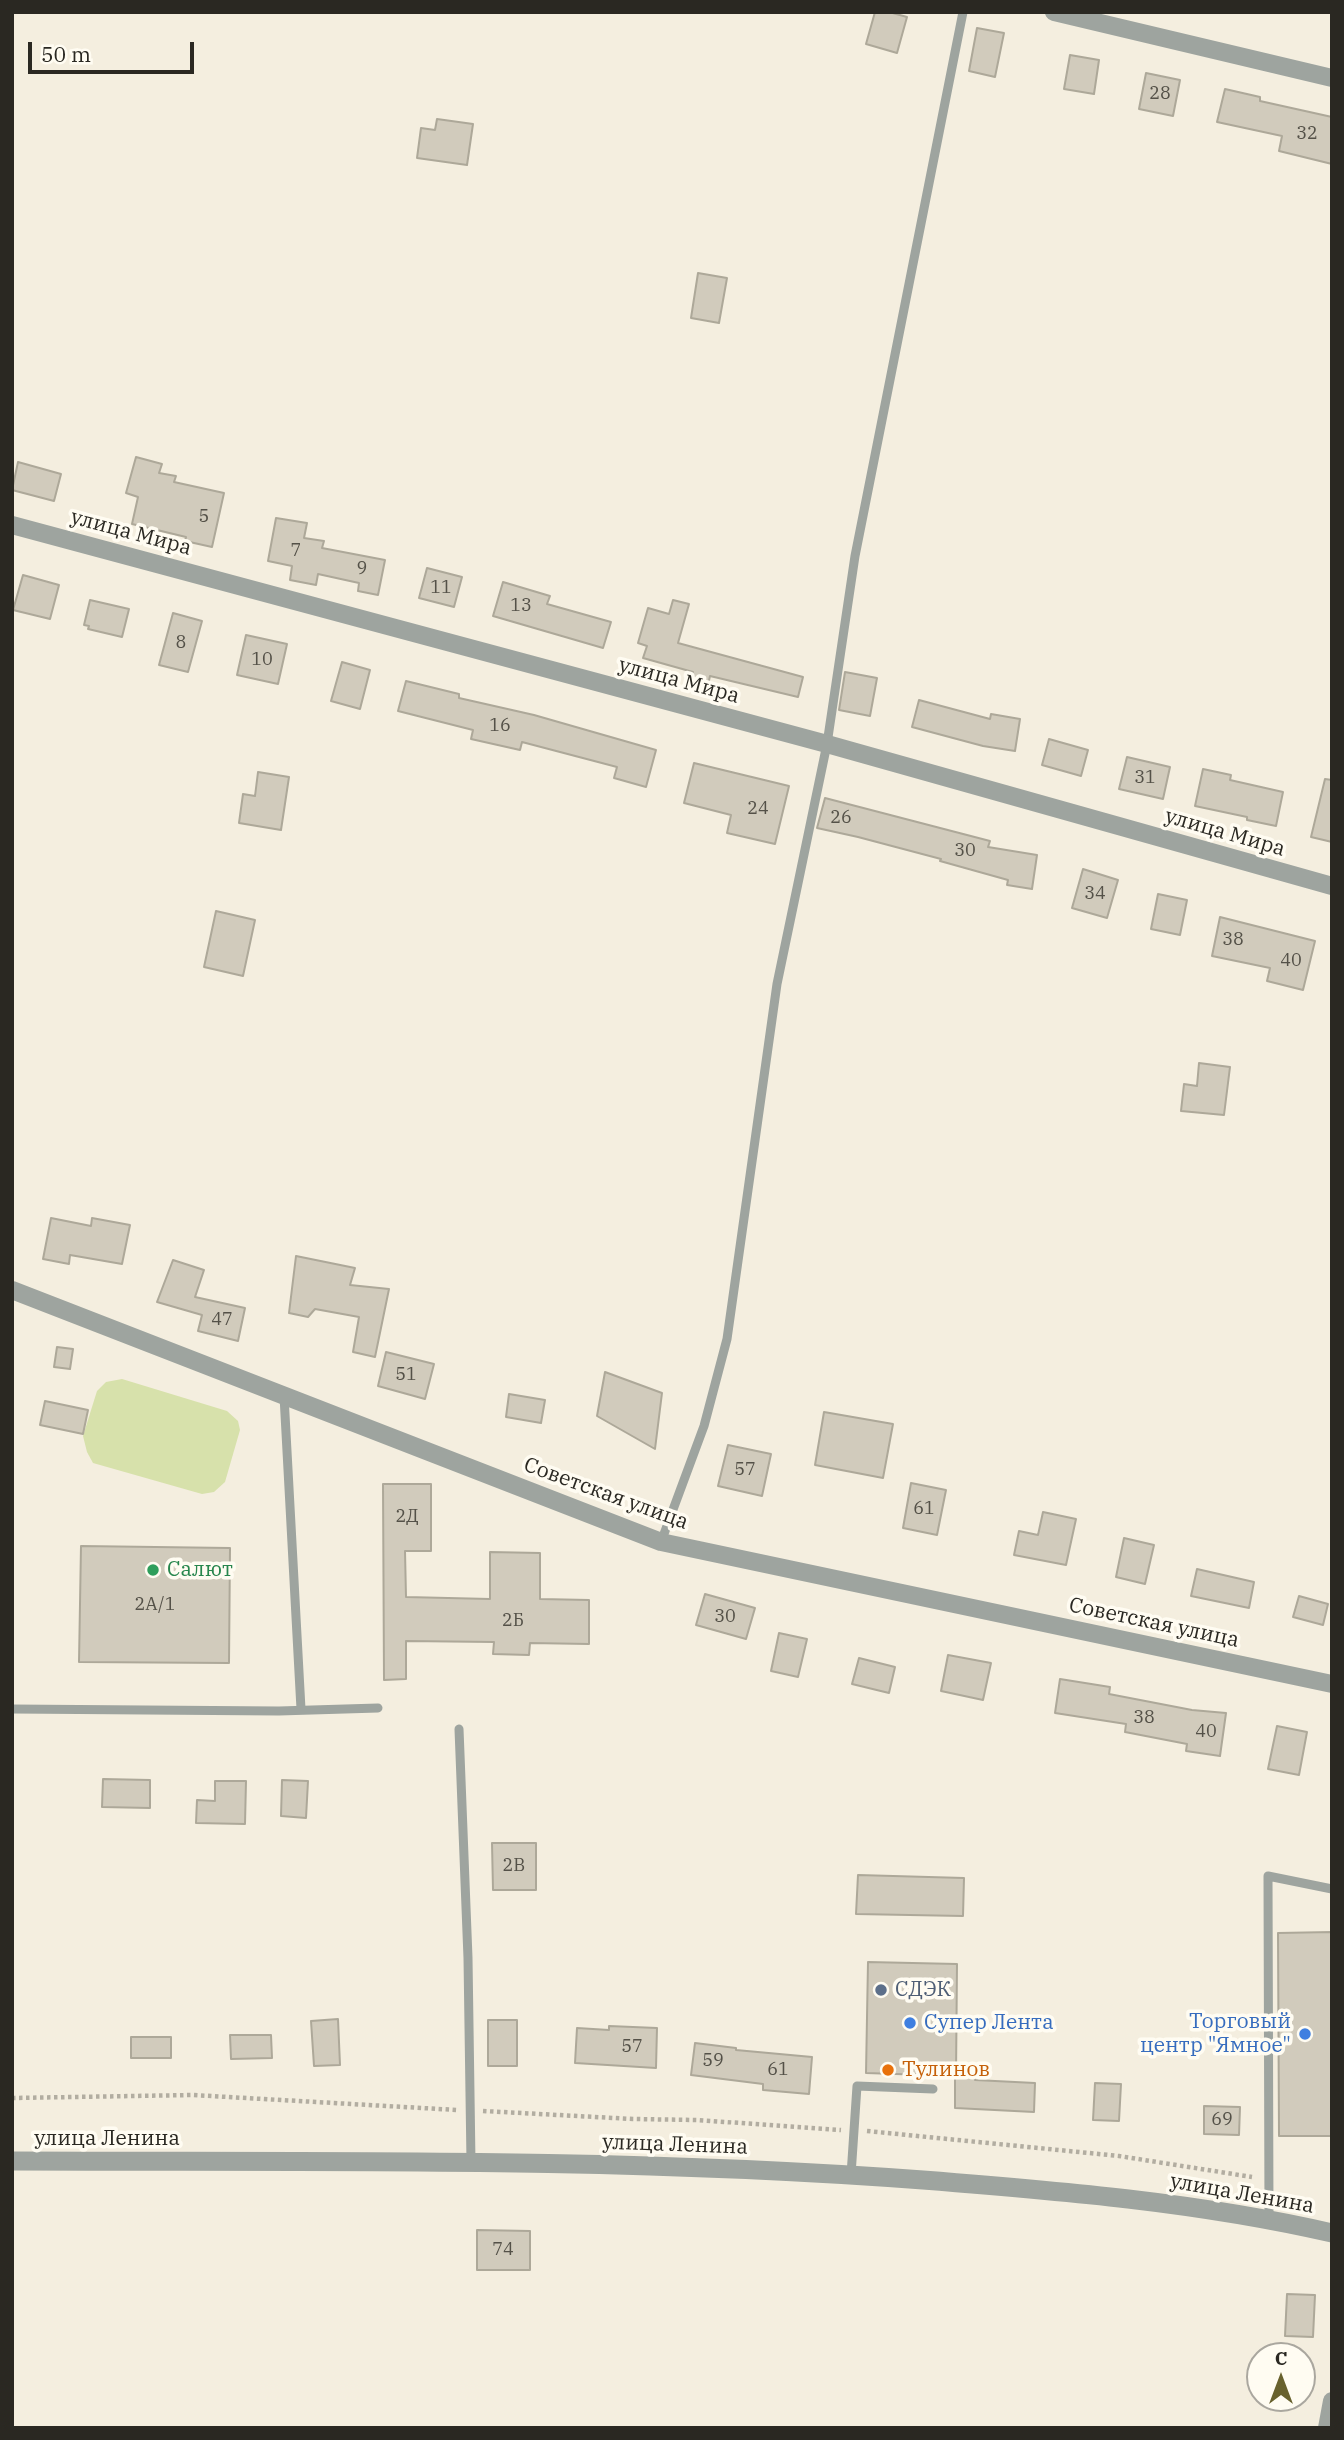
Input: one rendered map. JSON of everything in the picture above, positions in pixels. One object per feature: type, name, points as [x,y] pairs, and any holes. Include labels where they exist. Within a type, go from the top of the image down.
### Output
[{"type":"street","points":[[1054,12],[1332,78]]},
{"type":"street","name":"улица Мира","points":[[12,525],[827,744],[1332,886]]},
{"type":"street","name":"Советская улица","points":[[12,1290],[661,1542],[1332,1684]]},
{"type":"street","name":"улица Ленина","points":[[12,2161],[471,2162],[851,2175],[1042,2189],[1220,2210],[1332,2233]]},
{"type":"street","points":[[1327,2428],[1332,2401]]},
{"type":"lane","points":[[661,1542],[704,1426],[727,1339],[777,984],[827,744],[855,556],[963,12]]},
{"type":"lane","points":[[284,1396],[301,1709]]},
{"type":"lane","points":[[12,1709],[278,1711],[378,1708]]},
{"type":"lane","points":[[459,1729],[468,1958],[471,2162]]},
{"type":"lane","points":[[1269,2219],[1268,1876],[1332,1889]]},
{"type":"lane","points":[[851,2175],[857,2086],[933,2089]]},
{"type":"path","points":[[12,2098],[193,2095],[892,2132],[954,2141],[1119,2156],[1252,2177]]},
{"type":"green space","points":[[122,1379],[227,1411],[238,1421],[240,1430],[225,1482],[214,1492],[202,1494],[93,1463],[83,1436],[97,1391],[106,1382]]},
{"type":"building","points":[[875,12],[889,12],[907,17],[897,53],[866,44]]},
{"type":"building","points":[[977,28],[1004,33],[995,77],[969,71]]},
{"type":"building","points":[[1070,55],[1099,60],[1094,94],[1064,89]]},
{"type":"building","points":[[1146,73],[1180,80],[1173,116],[1139,109]]},
{"type":"building","points":[[1225,89],[1260,97],[1260,101],[1332,117],[1332,164],[1279,151],[1282,136],[1217,122]]},
{"type":"building","points":[[437,119],[473,124],[467,165],[417,158],[421,128],[435,130]]},
{"type":"building","points":[[698,273],[727,278],[719,323],[691,318]]},
{"type":"building","points":[[136,457],[162,464],[159,473],[176,476],[174,482],[224,493],[212,547],[185,541],[186,537],[132,524],[138,497],[126,493]]},
{"type":"building","points":[[18,462],[61,474],[54,501],[12,490]]},
{"type":"building","points":[[276,518],[307,523],[304,538],[324,541],[322,548],[385,560],[378,595],[358,591],[359,583],[318,574],[316,585],[290,580],[292,566],[268,561]]},
{"type":"building","points":[[427,568],[462,577],[454,607],[419,598]]},
{"type":"building","points":[[23,575],[59,585],[50,619],[13,610]]},
{"type":"building","points":[[503,582],[550,596],[547,604],[611,622],[603,648],[493,616]]},
{"type":"building","points":[[90,600],[129,609],[122,637],[88,629],[89,626],[84,625]]},
{"type":"building","points":[[673,600],[689,604],[678,643],[803,677],[798,697],[710,676],[708,685],[691,681],[693,672],[643,658],[647,646],[638,643],[648,608],[669,614]]},
{"type":"building","points":[[173,613],[202,621],[188,672],[159,665]]},
{"type":"building","points":[[246,635],[287,644],[278,684],[237,675]]},
{"type":"building","points":[[342,662],[370,670],[360,709],[331,701]]},
{"type":"building","points":[[845,672],[877,678],[870,716],[839,710]]},
{"type":"building","points":[[406,681],[459,694],[459,698],[534,715],[656,750],[646,787],[614,778],[617,767],[522,742],[520,750],[471,739],[473,730],[398,711]]},
{"type":"building","points":[[919,700],[990,719],[991,714],[1020,719],[1015,751],[983,746],[912,727]]},
{"type":"building","points":[[1049,739],[1088,750],[1081,776],[1042,765]]},
{"type":"building","points":[[1127,757],[1170,767],[1163,799],[1119,789]]},
{"type":"building","points":[[694,763],[789,786],[775,844],[727,833],[731,815],[684,803]]},
{"type":"building","points":[[1203,769],[1231,775],[1230,780],[1283,792],[1276,826],[1195,806]]},
{"type":"building","points":[[258,772],[289,777],[281,830],[239,823],[243,794],[255,796]]},
{"type":"building","points":[[1325,779],[1332,780],[1332,842],[1311,837]]},
{"type":"building","points":[[825,798],[990,841],[988,847],[1037,855],[1032,889],[1007,885],[1008,880],[940,861],[941,859],[817,828]]},
{"type":"building","points":[[1083,869],[1118,880],[1107,918],[1072,908]]},
{"type":"building","points":[[1158,894],[1187,900],[1180,935],[1151,929]]},
{"type":"building","points":[[216,911],[255,920],[243,976],[204,967]]},
{"type":"building","points":[[1220,917],[1315,941],[1303,990],[1267,981],[1270,968],[1212,956]]},
{"type":"building","points":[[1199,1063],[1230,1067],[1224,1115],[1181,1111],[1184,1084],[1197,1086]]},
{"type":"building","points":[[51,1218],[91,1226],[92,1218],[130,1225],[122,1264],[70,1255],[69,1264],[43,1259]]},
{"type":"building","points":[[296,1256],[355,1268],[350,1285],[389,1289],[375,1357],[353,1352],[359,1317],[315,1309],[308,1317],[289,1313]]},
{"type":"building","points":[[173,1260],[204,1270],[195,1297],[245,1308],[238,1341],[198,1331],[202,1315],[157,1302]]},
{"type":"building","points":[[57,1347],[73,1349],[70,1369],[54,1367]]},
{"type":"building","points":[[386,1352],[434,1364],[425,1399],[378,1386]]},
{"type":"building","points":[[605,1372],[662,1393],[655,1449],[597,1416]]},
{"type":"building","points":[[509,1394],[545,1400],[541,1423],[506,1417]]},
{"type":"building","points":[[45,1401],[88,1410],[83,1434],[40,1425]]},
{"type":"building","points":[[824,1412],[893,1424],[883,1478],[815,1465]]},
{"type":"building","points":[[728,1445],[771,1454],[762,1496],[718,1486]]},
{"type":"building","points":[[911,1483],[946,1490],[937,1535],[903,1528]]},
{"type":"building","points":[[383,1484],[431,1484],[431,1551],[405,1551],[406,1597],[490,1599],[490,1552],[540,1553],[540,1599],[589,1600],[589,1644],[530,1643],[529,1655],[493,1654],[494,1642],[406,1641],[406,1679],[384,1680]]},
{"type":"building","points":[[1043,1512],[1076,1519],[1066,1565],[1014,1555],[1019,1531],[1038,1535]]},
{"type":"building","points":[[1124,1538],[1154,1545],[1145,1584],[1116,1577]]},
{"type":"building","points":[[81,1546],[230,1548],[229,1663],[79,1662]]},
{"type":"building","points":[[1197,1569],[1254,1582],[1249,1608],[1191,1596]]},
{"type":"building","points":[[705,1594],[755,1608],[746,1639],[696,1625]]},
{"type":"building","points":[[1299,1596],[1328,1604],[1323,1625],[1293,1617]]},
{"type":"building","points":[[779,1633],[807,1639],[798,1677],[771,1671]]},
{"type":"building","points":[[948,1655],[991,1663],[983,1700],[941,1691]]},
{"type":"building","points":[[859,1658],[895,1667],[889,1693],[852,1684]]},
{"type":"building","points":[[1060,1679],[1110,1687],[1109,1694],[1192,1710],[1226,1713],[1220,1756],[1186,1751],[1187,1744],[1125,1732],[1126,1724],[1055,1713]]},
{"type":"building","points":[[1277,1726],[1307,1732],[1299,1775],[1268,1769]]},
{"type":"building","points":[[103,1779],[150,1780],[150,1808],[102,1807]]},
{"type":"building","points":[[282,1780],[308,1781],[306,1818],[281,1816]]},
{"type":"building","points":[[215,1781],[246,1781],[245,1824],[196,1823],[197,1800],[215,1801]]},
{"type":"building","points":[[492,1843],[536,1843],[536,1890],[493,1890]]},
{"type":"building","points":[[858,1875],[964,1878],[963,1916],[856,1914]]},
{"type":"building","name":"Торговый центр \"Ямное\"","points":[[1332,1932],[1332,2136],[1279,2136],[1278,1933]]},
{"type":"building","points":[[868,1962],[957,1964],[956,2076],[975,2077],[975,2080],[1035,2083],[1034,2112],[955,2108],[955,2076],[866,2073]]},
{"type":"building","points":[[338,2019],[340,2065],[314,2066],[311,2021]]},
{"type":"building","points":[[488,2020],[517,2020],[517,2066],[488,2066]]},
{"type":"building","points":[[609,2026],[657,2028],[656,2068],[575,2063],[577,2028],[609,2030]]},
{"type":"building","points":[[230,2035],[271,2035],[272,2058],[231,2059]]},
{"type":"building","points":[[131,2037],[171,2037],[171,2058],[131,2058]]},
{"type":"building","points":[[695,2043],[812,2057],[809,2094],[763,2090],[763,2084],[691,2075]]},
{"type":"building","points":[[1095,2083],[1121,2084],[1119,2121],[1093,2120]]},
{"type":"building","points":[[1204,2106],[1240,2107],[1239,2135],[1204,2134]]},
{"type":"building","points":[[477,2230],[530,2231],[530,2270],[477,2270]]},
{"type":"building","points":[[1287,2294],[1315,2295],[1313,2337],[1285,2336]]},
{"type":"place","name":"Салют","points":[[153,1570]]},
{"type":"place","name":"СДЭК","points":[[881,1990]]},
{"type":"place","name":"Супер Лента","points":[[910,2023]]},
{"type":"place","name":"Торговый центр \"Ямное\"","points":[[1305,2034]]},
{"type":"place","name":"Тулинов","points":[[888,2070]]}]
